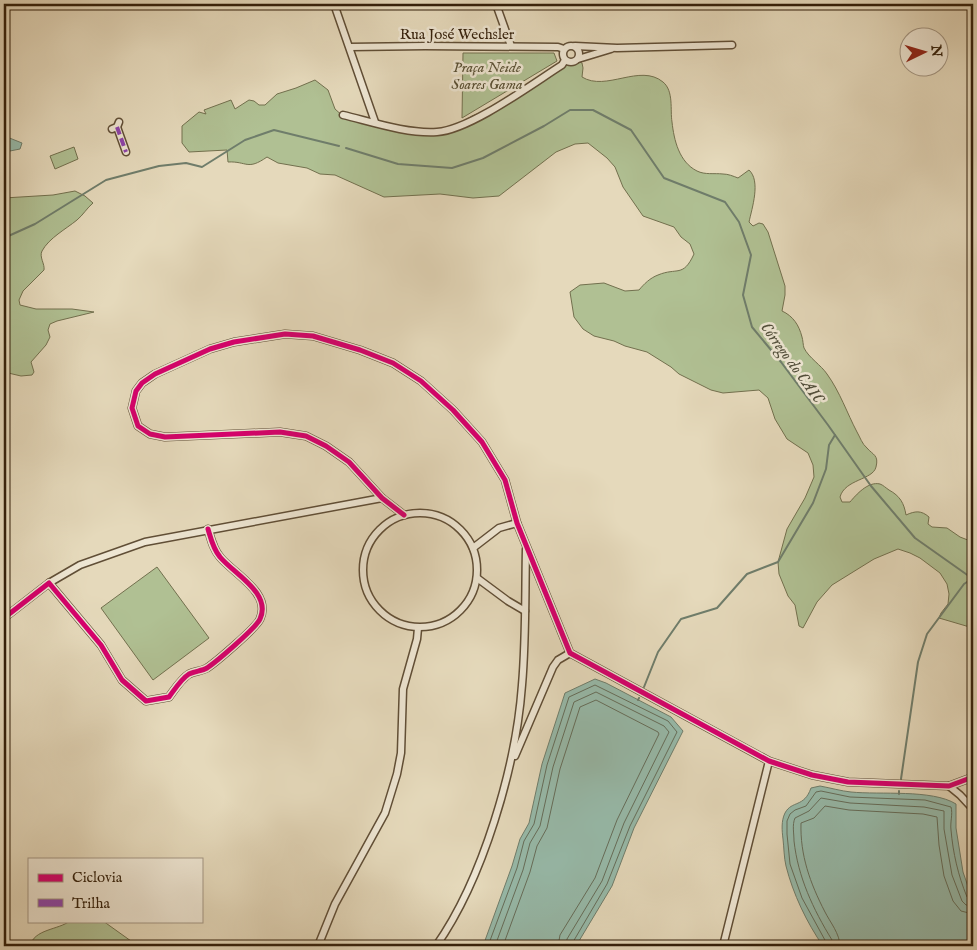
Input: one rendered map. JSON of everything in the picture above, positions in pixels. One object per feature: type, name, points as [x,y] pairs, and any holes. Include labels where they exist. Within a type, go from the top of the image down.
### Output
[{"type":"street","points":[[334,4],[375,122]]},
{"type":"street","points":[[496,4],[511,46]]},
{"type":"street","points":[[617,48],[578,59],[574,62],[566,60],[563,55],[564,49],[569,46],[617,48],[732,45]]},
{"type":"street","name":"Rua José Wechsler","points":[[350,47],[511,46],[558,47],[564,49]]},
{"type":"street","points":[[575,46],[580,53],[578,59]]},
{"type":"street","points":[[342,115],[418,131],[439,132],[454,129],[512,97],[562,65],[566,60]]},
{"type":"street","points":[[116,126],[126,152]]},
{"type":"street","points":[[404,515],[382,498],[349,462],[326,446],[306,436],[280,432],[164,437],[150,434],[138,426],[132,408],[136,391],[142,383],[169,366],[210,349],[234,342],[286,334],[313,336],[360,350],[393,363],[414,376],[453,410],[482,442],[505,480],[517,523],[570,653],[769,761],[812,775],[848,782],[949,786],[973,777]]},
{"type":"street","points":[[4,618],[49,583],[80,566],[145,542],[382,498]]},
{"type":"street","points":[[421,513],[437,515],[452,522],[464,533],[473,548],[477,562],[477,578],[472,594],[457,614],[435,626],[418,628],[400,624],[385,615],[373,602],[365,586],[363,568],[367,550],[375,535],[388,522],[404,515],[421,513]]},
{"type":"street","points":[[473,548],[499,528],[517,523]]},
{"type":"street","points":[[49,583],[101,645],[122,680],[146,701],[169,696],[188,674],[207,668],[242,638],[260,620],[263,609],[260,596],[219,556],[212,544],[208,529]]},
{"type":"street","points":[[436,946],[449,928],[468,890],[488,838],[516,739],[522,686],[526,545]]},
{"type":"street","points":[[477,578],[525,611]]},
{"type":"street","points":[[318,946],[335,904],[385,813],[400,762],[402,689],[418,628]]},
{"type":"street","points":[[507,774],[553,667],[558,660],[570,653]]},
{"type":"street","points":[[723,946],[769,761]]},
{"type":"street","points":[[949,786],[973,809]]},
{"type":"green space","name":"Praça Neide Soares Gama","points":[[463,53],[554,53],[557,61],[462,118]]},
{"type":"green space","points":[[570,60],[582,63],[582,77],[591,81],[644,75],[654,77],[663,82],[669,90],[676,143],[686,162],[697,171],[703,173],[727,174],[738,178],[749,170],[753,175],[755,195],[749,222],[753,226],[759,223],[763,224],[768,232],[785,286],[782,311],[789,315],[797,325],[804,348],[832,381],[862,442],[876,458],[877,463],[874,471],[847,487],[840,497],[842,502],[850,502],[859,492],[867,487],[880,484],[899,497],[903,503],[906,515],[921,512],[929,517],[928,524],[932,527],[947,528],[960,537],[973,542],[973,628],[939,618],[948,604],[947,584],[940,573],[920,558],[898,549],[874,559],[832,585],[817,602],[803,628],[799,626],[795,605],[788,596],[779,574],[778,562],[787,529],[805,498],[814,477],[813,465],[808,453],[787,439],[775,419],[768,398],[759,390],[723,393],[711,390],[679,374],[647,352],[594,336],[583,329],[574,317],[570,292],[580,285],[604,283],[625,291],[639,290],[647,281],[655,276],[683,269],[694,254],[690,244],[681,237],[674,227],[643,216],[623,187],[615,167],[588,143],[575,144],[556,152],[499,196],[473,198],[440,194],[384,197],[335,175],[320,174],[307,168],[278,163],[267,157],[255,164],[228,162],[227,150],[189,152],[182,143],[182,126],[199,112],[206,114],[204,110],[231,100],[235,109],[249,100],[259,105],[265,105],[277,94],[315,80],[328,90],[335,109],[344,117],[377,127],[414,134],[452,129],[472,116],[517,98]]},
{"type":"green space","points":[[74,147],[78,159],[55,169],[50,156]]},
{"type":"green space","points":[[75,191],[93,203],[77,220],[45,246],[41,253],[44,270],[23,291],[19,300],[20,305],[36,309],[72,309],[94,312],[50,324],[48,330],[50,337],[46,345],[31,362],[34,372],[32,375],[21,376],[4,372],[4,198],[53,195]]},
{"type":"green space","points":[[157,567],[209,638],[153,680],[101,608]]},
{"type":"green space","points":[[68,922],[104,922],[138,946],[30,946],[36,936]]},
{"type":"water","points":[[7,137],[22,143],[20,149],[10,151],[4,143]]},
{"type":"water","points":[[595,679],[671,717],[683,731],[634,828],[612,886],[576,946],[483,946],[520,839],[529,823],[542,764],[565,693]]},
{"type":"water","points":[[820,786],[863,793],[920,794],[946,799],[956,804],[956,828],[963,872],[973,901],[973,946],[823,946],[811,928],[792,887],[785,863],[782,829],[784,816],[788,809],[805,799],[811,788]]},
{"type":"waterway","name":"Córrego do CAIC","points":[[346,148],[398,164],[452,168],[483,158],[570,110],[593,110],[631,130],[664,178],[725,202],[739,222],[751,255],[743,295],[752,327],[781,362],[871,486],[915,538],[973,579]]},
{"type":"waterway","name":"Córrego do CAIC","points":[[4,238],[35,224],[106,180],[159,166],[186,163],[202,167],[245,140],[274,130],[339,146]]},
{"type":"waterway","points":[[644,687],[658,652],[681,619],[717,608],[747,574],[778,562],[813,503],[826,469],[829,445],[835,435]]},
{"type":"waterway","points":[[901,779],[918,662],[927,634],[964,584],[973,578]]},
{"type":"marked path","points":[[117,127],[126,152]]},
{"type":"cycle path","points":[[404,515],[382,498],[349,462],[326,446],[306,436],[280,432],[165,437],[150,434],[138,426],[132,408],[136,391],[142,383],[155,374],[210,349],[234,342],[285,334],[313,336],[360,350],[393,363],[421,381],[453,410],[482,442],[505,480],[517,523],[570,653],[769,761],[812,775],[848,782],[949,786],[973,777]]},
{"type":"cycle path","points":[[4,618],[49,583],[101,645],[122,680],[146,701],[169,697],[186,676],[207,668],[244,637],[260,619],[261,601],[256,592],[218,554],[208,529]]}]
